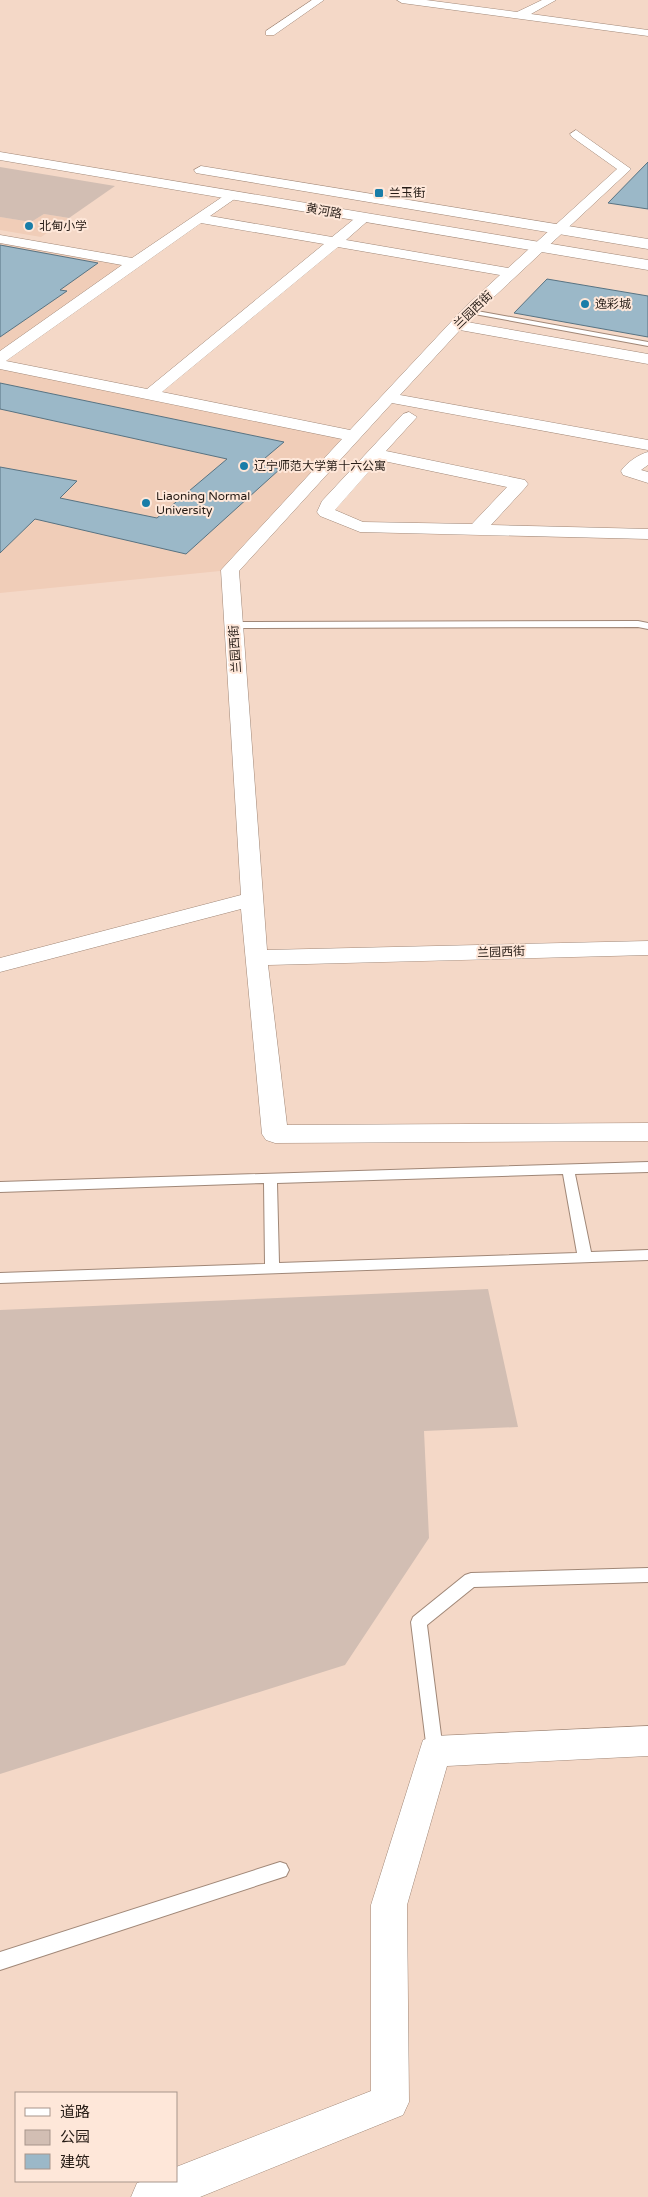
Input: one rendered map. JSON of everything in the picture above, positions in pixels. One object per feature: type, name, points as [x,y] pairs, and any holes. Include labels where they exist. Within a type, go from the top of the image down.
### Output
[{"type":"main road","name":"黄河路","points":[[0,156],[648,265]]},
{"type":"main road","name":"黄河路","points":[[186,168],[648,244]]},
{"type":"street","points":[[270,33],[319,0]]},
{"type":"street","points":[[402,0],[648,32]]},
{"type":"street","points":[[518,16],[551,0]]},
{"type":"street","name":"兰园西街","points":[[576,134],[625,169],[469,311],[230,570],[256,958],[648,948]]},
{"type":"street","points":[[0,358],[231,195]]},
{"type":"street","points":[[198,218],[512,273]]},
{"type":"street","points":[[149,395],[364,218]]},
{"type":"street","points":[[0,239],[134,263]]},
{"type":"street","points":[[456,325],[648,359]]},
{"type":"street","points":[[0,364],[354,436]]},
{"type":"street","points":[[389,398],[648,444]]},
{"type":"street","points":[[409,417],[328,505],[326,512],[360,527],[648,534]]},
{"type":"street","points":[[375,454],[519,484],[477,530]]},
{"type":"street","points":[[648,457],[629,471],[648,478]]},
{"type":"street","points":[[0,965],[252,899]]},
{"type":"street","points":[[256,958],[275,1134],[648,1132]]},
{"type":"street","points":[[151,2197],[390,2102],[389,1905],[436,1751],[648,1741]]},
{"type":"lane","points":[[469,311],[648,344]]},
{"type":"lane","points":[[233,625],[638,624],[648,626]]},
{"type":"lane","points":[[0,1187],[648,1167]]},
{"type":"lane","points":[[568,1169],[585,1258]]},
{"type":"lane","points":[[270,1179],[272,1269]]},
{"type":"lane","points":[[0,1278],[648,1255]]},
{"type":"lane","points":[[436,1751],[419,1622],[471,1580],[648,1575]]},
{"type":"lane","points":[[0,1961],[280,1870]]},
{"type":"shaded area","name":"北甸小学","points":[[44,214],[69,218],[41,237],[0,230],[0,217],[31,222]]},
{"type":"shaded area","points":[[0,239],[134,263],[0,358]]},
{"type":"shaded area","name":"Liaoning Normal University","points":[[0,364],[354,436],[230,570],[0,593]]},
{"type":"green space","points":[[0,167],[115,186],[69,218],[44,214],[31,222],[0,217]]},
{"type":"green space","points":[[488,1289],[518,1427],[424,1431],[429,1538],[345,1665],[0,1774],[0,1310]]},
{"type":"building","points":[[648,162],[648,209],[608,203]]},
{"type":"building","points":[[0,245],[98,263],[60,290],[67,291],[0,337]]},
{"type":"building","name":"逸彩城","points":[[547,279],[648,296],[648,337],[514,313]]},
{"type":"building","name":"辽宁师范大学第十六公寓","points":[[0,383],[284,442],[258,464],[280,469],[186,554],[35,519],[0,553],[0,467],[77,481],[60,498],[157,518],[227,459],[0,409]]},
{"type":"place","name":"兰玉街","points":[[379,193]]},
{"type":"place","name":"北甸小学","points":[[29,226]]},
{"type":"place","name":"逸彩城","points":[[585,304]]},
{"type":"place","name":"辽宁师范大学第十六公寓","points":[[244,466]]},
{"type":"place","name":"Liaoning Normal University","points":[[146,503]]}]
